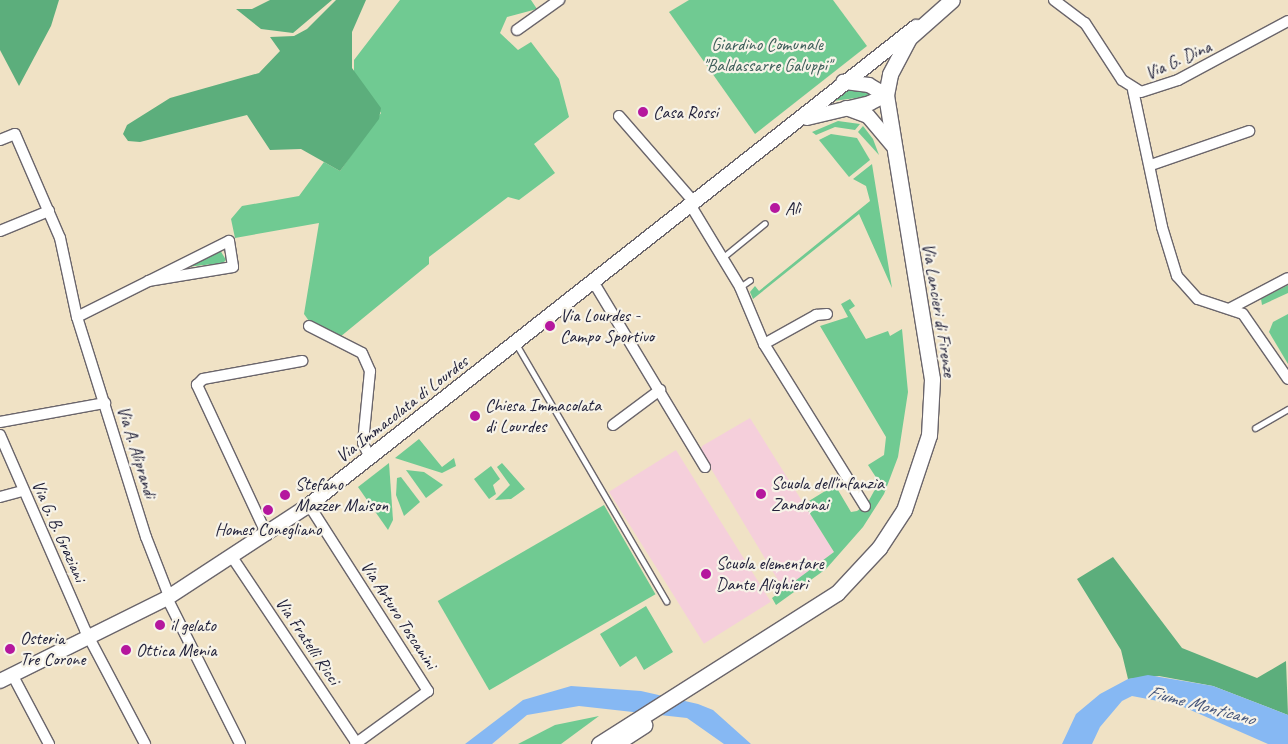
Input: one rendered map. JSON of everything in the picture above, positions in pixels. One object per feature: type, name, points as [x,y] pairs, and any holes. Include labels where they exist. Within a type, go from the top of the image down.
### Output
[{"type":"main road","name":"Via Immacolata di Lourdes","points":[[927,20],[952,0]]},
{"type":"main road","name":"Via Lancieri di Firenze","points":[[616,737],[796,622],[856,575],[893,529],[914,487],[929,435],[932,379],[892,145],[886,95],[901,50],[927,20]]},
{"type":"main road","name":"Via Lancieri di Firenze","points":[[599,744],[634,732],[686,692]]},
{"type":"street","points":[[517,30],[559,0]]},
{"type":"street","name":"Via G. Dina","points":[[1054,0],[1085,23],[1114,70],[1133,90],[1157,90],[1288,21]]},
{"type":"street","name":"Via Immacolata di Lourdes","points":[[6,678],[91,639],[168,597],[267,535],[309,506],[798,121],[843,82],[927,20]]},
{"type":"street","points":[[843,82],[869,85],[886,95]]},
{"type":"street","points":[[1133,90],[1151,165],[1162,227],[1178,276],[1198,299],[1231,308],[1255,328],[1288,378]]},
{"type":"street","name":"Via Immacolata di Lourdes","points":[[798,121],[841,107],[870,103],[886,95]]},
{"type":"street","points":[[841,107],[868,116],[892,145]]},
{"type":"street","points":[[619,116],[693,204],[740,287],[764,344],[865,506]]},
{"type":"street","points":[[1151,165],[1249,131]]},
{"type":"street","name":"Via A. Aliprandi","points":[[0,140],[15,134],[63,245],[77,316],[146,538],[168,597],[240,744]]},
{"type":"street","points":[[0,231],[49,211]]},
{"type":"street","points":[[77,316],[229,241],[233,267],[148,281]]},
{"type":"street","points":[[1231,308],[1288,278]]},
{"type":"street","points":[[594,282],[705,467]]},
{"type":"street","points":[[764,344],[816,315],[827,314]]},
{"type":"street","points":[[309,326],[362,353],[367,365],[364,443],[370,458]]},
{"type":"street","points":[[267,535],[197,384],[203,379],[302,361]]},
{"type":"street","points":[[613,424],[660,390]]},
{"type":"street","points":[[0,422],[105,403]]},
{"type":"street","name":"Via G. B. Graziani","points":[[0,435],[23,491],[91,639],[145,744]]},
{"type":"street","points":[[0,497],[23,491]]},
{"type":"street","name":"Via Arturo Toscanini","points":[[309,506],[428,691],[355,743]]},
{"type":"street","name":"Via Fratelli Ricci","points":[[232,557],[355,743]]},
{"type":"street","points":[[6,678],[49,744]]},
{"type":"lane","points":[[722,258],[765,223]]},
{"type":"lane","points":[[740,287],[750,280]]},
{"type":"lane","points":[[516,344],[666,601]]},
{"type":"lane","points":[[1255,428],[1288,409]]},
{"type":"shaded area","name":"Scuola dell'infanzia Zandonai","points":[[750,418],[834,552],[784,590],[701,452],[702,446]]},
{"type":"shaded area","name":"Scuola elementare Dante Alighieri","points":[[676,450],[771,602],[704,644],[609,492]]},
{"type":"green space","points":[[0,0],[59,0],[51,26],[19,86],[0,50]]},
{"type":"green space","points":[[270,0],[332,0],[293,33],[261,29],[236,9],[252,9]]},
{"type":"green space","points":[[336,0],[366,0],[352,32],[352,68],[381,108],[379,119],[340,171],[301,149],[270,150],[247,115],[140,142],[128,141],[123,134],[127,125],[170,98],[259,73],[280,51],[270,37],[294,36],[307,29]]},
{"type":"green space","points":[[400,0],[531,0],[537,9],[507,17],[500,33],[518,50],[531,42],[559,79],[569,117],[534,144],[555,173],[519,200],[508,197],[429,257],[429,264],[340,337],[309,321],[304,314],[319,223],[235,238],[231,219],[242,206],[299,196],[324,162],[340,171],[381,113],[354,72],[354,60]]},
{"type":"green space","name":"Giardino Comunale \"Baldassarre Galuppi\"","points":[[689,0],[833,0],[867,46],[755,134],[669,12]]},
{"type":"green space","points":[[862,88],[871,96],[826,102],[841,89]]},
{"type":"green space","points":[[838,121],[860,124],[855,130],[835,127],[816,135],[812,132]]},
{"type":"green space","points":[[863,126],[873,139],[879,155],[858,132]]},
{"type":"green space","points":[[831,134],[857,138],[870,160],[849,177],[819,140]]},
{"type":"green space","points":[[872,164],[892,288],[859,214],[753,299],[750,292],[755,286],[759,291],[870,201],[866,186],[853,179]]},
{"type":"green space","points":[[220,250],[226,260],[223,263],[186,267]]},
{"type":"green space","points":[[1288,285],[1288,293],[1262,305],[1261,299]]},
{"type":"green space","points":[[850,299],[855,306],[849,310],[866,339],[888,331],[890,336],[902,329],[908,392],[898,457],[884,494],[863,527],[826,569],[776,605],[772,598],[834,552],[804,504],[835,485],[851,512],[857,511],[867,504],[879,482],[868,465],[884,455],[886,437],[820,326],[848,317],[841,304]]},
{"type":"green space","points":[[1288,314],[1288,364],[1269,332],[1273,322]]},
{"type":"green space","points":[[419,439],[442,467],[454,458],[456,466],[442,473],[395,458]]},
{"type":"green space","points":[[389,463],[393,520],[388,530],[358,487]]},
{"type":"green space","points":[[502,463],[525,489],[511,499],[495,500],[510,485],[497,467]]},
{"type":"green space","points":[[491,466],[500,479],[493,485],[496,494],[489,499],[474,479]]},
{"type":"green space","points":[[406,470],[424,472],[443,485],[426,498]]},
{"type":"green space","points":[[401,477],[420,502],[404,516],[396,495],[397,478]]},
{"type":"green space","points":[[604,505],[656,594],[489,690],[438,601]]},
{"type":"green space","points":[[1113,557],[1182,648],[1257,678],[1286,661],[1288,715],[1213,686],[1159,676],[1128,679],[1121,650],[1077,579]]},
{"type":"green space","points":[[646,606],[673,652],[644,670],[636,656],[620,667],[600,634]]},
{"type":"green space","points":[[599,716],[561,744],[518,744],[555,725]]},
{"type":"water","name":"Fiume Monticano","points":[[1148,675],[1213,686],[1288,715],[1288,744],[1268,744],[1179,705],[1132,696],[1122,701],[1100,727],[1092,744],[1062,744],[1076,714],[1100,694],[1128,679]]},
{"type":"water","points":[[571,686],[641,691],[698,704],[713,710],[751,744],[724,744],[687,718],[579,706],[527,715],[492,744],[465,744],[523,700]]},
{"type":"place","name":"Casa Rossi","points":[[643,112]]},
{"type":"place","name":"Alì","points":[[775,208]]},
{"type":"place","name":"Via Lourdes - Campo Sportivo","points":[[550,326]]},
{"type":"place","name":"Chiesa Immacolata di Lourdes","points":[[475,416]]},
{"type":"place","name":"Scuola dell'infanzia Zandonai","points":[[761,494]]},
{"type":"place","name":"Stefano Mazzer Maison","points":[[285,495]]},
{"type":"place","name":"Homes Conegliano","points":[[268,510]]},
{"type":"place","name":"Scuola elementare Dante Alighieri","points":[[706,574]]},
{"type":"place","name":"il gelato","points":[[160,625]]},
{"type":"place","name":"Osteria Tre Corone","points":[[10,649]]},
{"type":"place","name":"Ottica Menia","points":[[126,650]]}]
